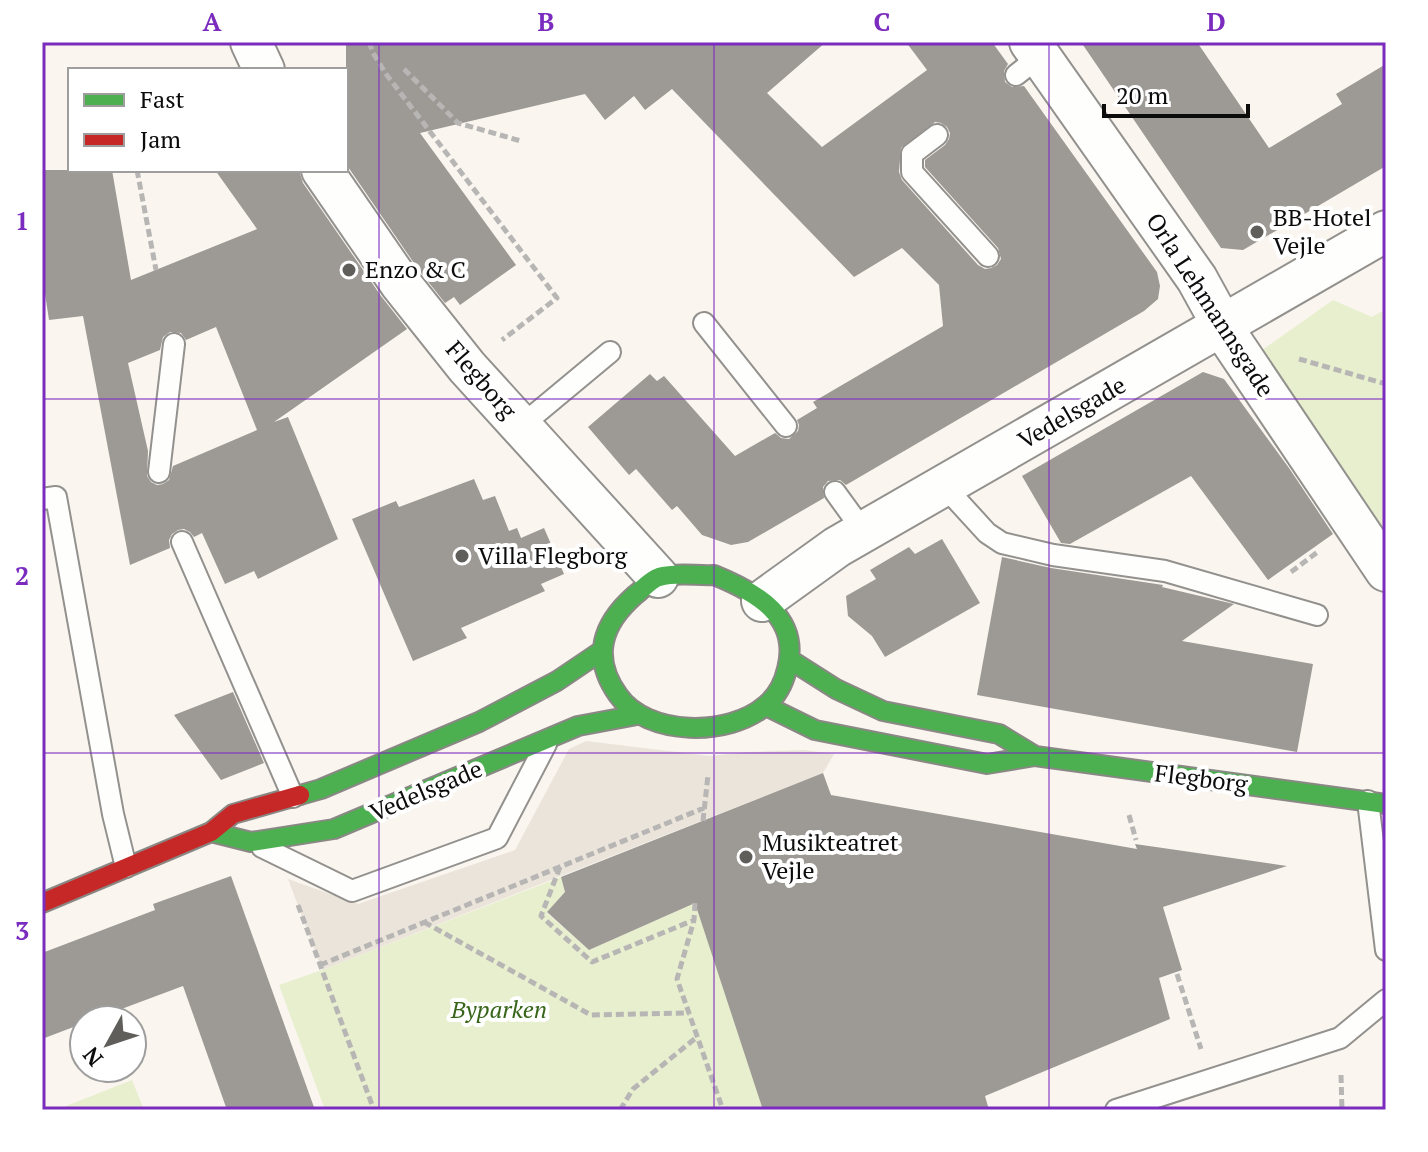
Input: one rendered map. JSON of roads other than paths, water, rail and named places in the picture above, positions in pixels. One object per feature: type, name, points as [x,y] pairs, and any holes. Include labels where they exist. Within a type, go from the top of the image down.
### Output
[{"type":"main road","points":[[714,575],[740,585],[762,601],[780,618],[791,642],[792,661],[782,686],[766,706],[744,719],[708,728],[659,724],[637,715],[618,697],[605,677],[600,652],[606,631],[622,605],[658,577],[714,575]]},
{"type":"main road","name":"Vedelsgade","points":[[42,903],[211,832],[233,814],[321,789],[479,722],[557,681],[600,652]]},
{"type":"main road","name":"Flegborg","points":[[792,661],[836,689],[883,711],[999,734],[1035,756]]},
{"type":"main road","name":"Flegborg","points":[[766,706],[815,730],[987,764],[1035,756],[1377,802]]},
{"type":"main road","name":"Vedelsgade","points":[[211,832],[251,842],[334,829],[578,726],[637,715]]},
{"type":"street","points":[[251,42],[263,68]]},
{"type":"street","name":"Orla Lehmannsgade","points":[[1029,58],[1197,279],[1227,332],[1386,571]]},
{"type":"street","name":"Flegborg","points":[[323,172],[400,283],[467,367],[658,577]]},
{"type":"street","name":"Vedelsgade","points":[[762,601],[837,547],[1227,332],[1386,231]]},
{"type":"lane","points":[[937,135],[912,154],[912,172],[988,256]]},
{"type":"lane","points":[[704,323],[786,426]]},
{"type":"lane","points":[[159,472],[174,344]]},
{"type":"lane","points":[[521,426],[610,352]]},
{"type":"lane","points":[[944,486],[987,533],[1002,543],[1053,555],[1165,571],[1317,615]]},
{"type":"lane","points":[[835,492],[864,532]]},
{"type":"lane","points":[[42,499],[56,497],[103,759],[126,867]]},
{"type":"lane","points":[[182,542],[293,797]]},
{"type":"lane","points":[[251,842],[352,891],[497,838],[549,739]]},
{"type":"lane","name":"Flegborg","points":[[1377,802],[1386,950]]},
{"type":"lane","points":[[1116,1110],[1340,1038],[1386,1000]]},
{"type":"place","name":"BB-Hotel Vejle","points":[[1257,232]]},
{"type":"place","name":"Enzo & C","points":[[349,270]]},
{"type":"place","name":"Villa Flegborg","points":[[462,556]]},
{"type":"place","name":"Musikteatret Vejle","points":[[746,857]]},
{"type":"park label","name":"Byparken","points":[[499,1010]]}]
